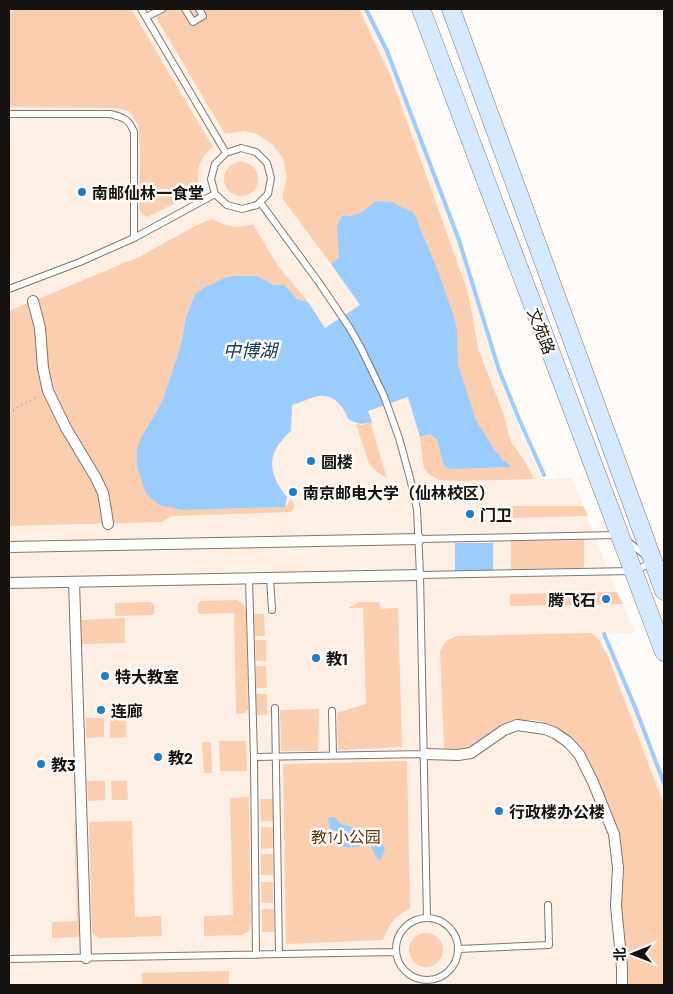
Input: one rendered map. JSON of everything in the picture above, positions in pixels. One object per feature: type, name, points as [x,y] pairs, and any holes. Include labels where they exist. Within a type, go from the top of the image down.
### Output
[{"type":"main road","name":"文苑路","points":[[421,9],[664,652]]},
{"type":"main road","name":"文苑路","points":[[451,9],[664,591]]},
{"type":"street","points":[[33,301],[40,328],[43,368],[48,391],[66,428],[90,467],[103,494],[108,524]]},
{"type":"street","points":[[9,547],[419,539]]},
{"type":"street","points":[[9,583],[420,575]]},
{"type":"street","points":[[74,582],[86,958]]},
{"type":"street","points":[[425,754],[458,755],[471,753],[504,730],[517,725],[545,729],[555,733],[568,742],[579,754],[593,782],[614,834],[618,868],[616,906],[622,985]]},
{"type":"lane","points":[[141,9],[226,153]]},
{"type":"lane","points":[[146,17],[162,9]]},
{"type":"lane","points":[[185,9],[193,22],[203,16],[199,9]]},
{"type":"lane","points":[[9,114],[110,114],[122,117],[131,124],[134,132],[134,238]]},
{"type":"lane","points":[[241,148],[256,152],[267,163],[272,178],[268,194],[257,205],[242,209],[227,205],[215,194],[211,179],[215,164],[226,153],[241,148]]},
{"type":"lane","points":[[9,289],[80,262],[134,238],[215,194]]},
{"type":"lane","points":[[260,202],[349,327],[384,396],[399,438],[410,478],[419,539],[427,918]]},
{"type":"lane","points":[[419,539],[619,535],[653,562],[634,571],[420,575]]},
{"type":"lane","points":[[270,578],[272,610]]},
{"type":"lane","points":[[249,579],[254,757],[256,954]]},
{"type":"lane","points":[[275,708],[279,954]]},
{"type":"lane","points":[[332,711],[333,755]]},
{"type":"lane","points":[[254,757],[425,754]]},
{"type":"lane","points":[[458,949],[549,946],[548,905]]},
{"type":"lane","points":[[427,918],[442,922],[454,933],[458,949],[454,965],[449,971],[443,977],[427,983],[411,977],[400,966],[395,952],[399,934],[410,922],[427,918]]},
{"type":"lane","points":[[9,959],[395,952]]},
{"type":"path","points":[[9,414],[48,391]]},
{"type":"shaded area","name":"南京邮电大学（仙林校区）","points":[[16,9],[366,9],[387,51],[457,240],[497,371],[516,420],[542,479],[572,478],[635,633],[600,634],[635,707],[664,783],[664,985],[9,985],[9,12]]},
{"type":"green space","points":[[16,9],[131,9],[213,147],[199,166],[200,191],[147,217],[139,209],[140,147],[138,125],[129,111],[116,108],[9,107],[9,12]]},
{"type":"green space","points":[[151,9],[359,9],[391,77],[468,292],[478,348],[503,413],[511,442],[524,460],[534,479],[439,480],[424,469],[420,437],[430,434],[437,440],[441,454],[504,461],[476,420],[458,364],[457,330],[453,313],[414,213],[392,202],[376,201],[353,217],[339,257],[331,264],[282,198],[287,178],[283,158],[272,144],[257,134],[244,131],[225,134]]},
{"type":"green space","points":[[241,162],[248,163],[253,167],[257,172],[257,186],[253,191],[248,195],[241,196],[234,195],[229,191],[225,186],[224,179],[225,172],[229,167],[234,163]]},
{"type":"green space","points":[[212,219],[232,226],[253,224],[278,266],[308,302],[297,299],[284,285],[274,285],[257,276],[247,276],[195,294],[185,320],[179,351],[157,411],[161,506],[184,510],[285,507],[291,499],[295,506],[291,512],[172,516],[161,522],[9,526],[9,311],[141,256],[195,226]]},
{"type":"green space","points":[[372,422],[372,428],[387,478],[369,464],[356,424],[363,425]]},
{"type":"green space","points":[[510,506],[583,506],[588,516],[510,518]]},
{"type":"green space","points":[[584,540],[584,568],[511,569],[511,541]]},
{"type":"green space","points":[[617,592],[623,604],[510,606],[510,594]]},
{"type":"green space","points":[[237,600],[243,604],[246,611],[248,709],[245,713],[236,714],[234,613],[198,614],[198,603],[201,601]]},
{"type":"green space","points":[[150,602],[154,605],[154,615],[115,616],[115,603]]},
{"type":"green space","points":[[359,602],[379,602],[381,609],[398,608],[402,747],[338,750],[337,713],[366,704],[363,608],[348,608]]},
{"type":"green space","points":[[254,614],[264,614],[265,636],[255,636]]},
{"type":"green space","points":[[125,618],[125,643],[82,644],[81,620]]},
{"type":"green space","points":[[591,633],[598,638],[609,659],[664,805],[664,985],[627,985],[621,912],[622,871],[619,835],[611,810],[598,781],[570,737],[552,725],[534,720],[513,720],[498,727],[474,747],[464,750],[444,748],[440,651],[446,641],[457,636]]},
{"type":"green space","points":[[255,640],[266,640],[266,661],[256,661]]},
{"type":"green space","points":[[256,666],[266,666],[267,688],[256,688]]},
{"type":"green space","points":[[256,694],[267,694],[267,715],[257,715]]},
{"type":"green space","points":[[319,709],[318,751],[281,751],[280,710]]},
{"type":"green space","points":[[86,718],[104,718],[104,737],[86,738]]},
{"type":"green space","points":[[110,718],[126,718],[126,737],[110,738]]},
{"type":"green space","points":[[219,741],[246,741],[247,771],[220,771]]},
{"type":"green space","points":[[202,742],[211,742],[212,773],[204,773]]},
{"type":"green space","name":"教1小公园","points":[[407,761],[410,908],[393,921],[383,940],[286,944],[283,764]]},
{"type":"green space","points":[[87,781],[105,781],[105,800],[88,801]]},
{"type":"green space","points":[[111,781],[127,781],[128,800],[112,800]]},
{"type":"green space","points":[[249,797],[251,923],[249,931],[242,935],[204,936],[204,916],[233,915],[230,798]]},
{"type":"green space","points":[[260,799],[273,799],[273,821],[261,822]]},
{"type":"green space","points":[[74,821],[79,822],[80,935],[77,937],[52,938],[52,922],[77,921]]},
{"type":"green space","points":[[132,821],[135,917],[161,916],[162,936],[99,938],[92,932],[89,822]]},
{"type":"green space","points":[[261,827],[273,827],[273,848],[261,849]]},
{"type":"green space","points":[[261,854],[273,854],[273,875],[261,875]]},
{"type":"green space","points":[[261,882],[273,882],[273,903],[262,903]]},
{"type":"green space","points":[[262,909],[274,909],[274,932],[262,932]]},
{"type":"green space","points":[[426,933],[433,934],[438,938],[442,943],[442,957],[438,962],[433,966],[426,967],[419,966],[414,962],[410,957],[409,950],[410,943],[414,938],[419,934]]},
{"type":"green space","points":[[229,971],[229,985],[142,985],[142,973]]},
{"type":"water","name":"中博湖","points":[[376,201],[392,202],[414,213],[453,313],[457,330],[458,364],[476,420],[494,449],[512,467],[449,469],[444,465],[437,440],[430,434],[420,437],[408,397],[368,411],[372,422],[362,424],[348,419],[344,410],[334,399],[319,396],[292,405],[291,431],[277,447],[273,455],[273,471],[280,488],[287,497],[285,507],[184,510],[161,506],[147,495],[137,465],[137,449],[164,396],[179,351],[185,320],[195,294],[227,277],[257,276],[274,285],[284,285],[297,299],[308,302],[325,328],[360,305],[331,264],[339,257],[337,226],[342,216],[357,214]]},
{"type":"water","points":[[455,543],[493,543],[493,571],[455,571]]},
{"type":"water","points":[[334,817],[341,824],[359,829],[382,842],[385,848],[382,859],[378,859],[370,845],[348,847],[338,844],[331,831],[328,819]]},
{"type":"waterway","points":[[366,9],[387,51],[459,240],[499,370],[544,475]]},
{"type":"waterway","points":[[604,634],[664,783]]},
{"type":"place","name":"南邮仙林一食堂","points":[[82,192]]},
{"type":"place","name":"圆楼","points":[[311,461]]},
{"type":"place","name":"南京邮电大学（仙林校区）","points":[[293,492]]},
{"type":"place","name":"门卫","points":[[470,514]]},
{"type":"place","name":"腾飞石","points":[[606,599]]},
{"type":"place","name":"教1","points":[[316,658]]},
{"type":"place","name":"特大教室","points":[[105,676]]},
{"type":"place","name":"连廊","points":[[101,710]]},
{"type":"place","name":"教2","points":[[158,757]]},
{"type":"place","name":"教3","points":[[41,764]]},
{"type":"place","name":"行政楼办公楼","points":[[499,811]]}]
